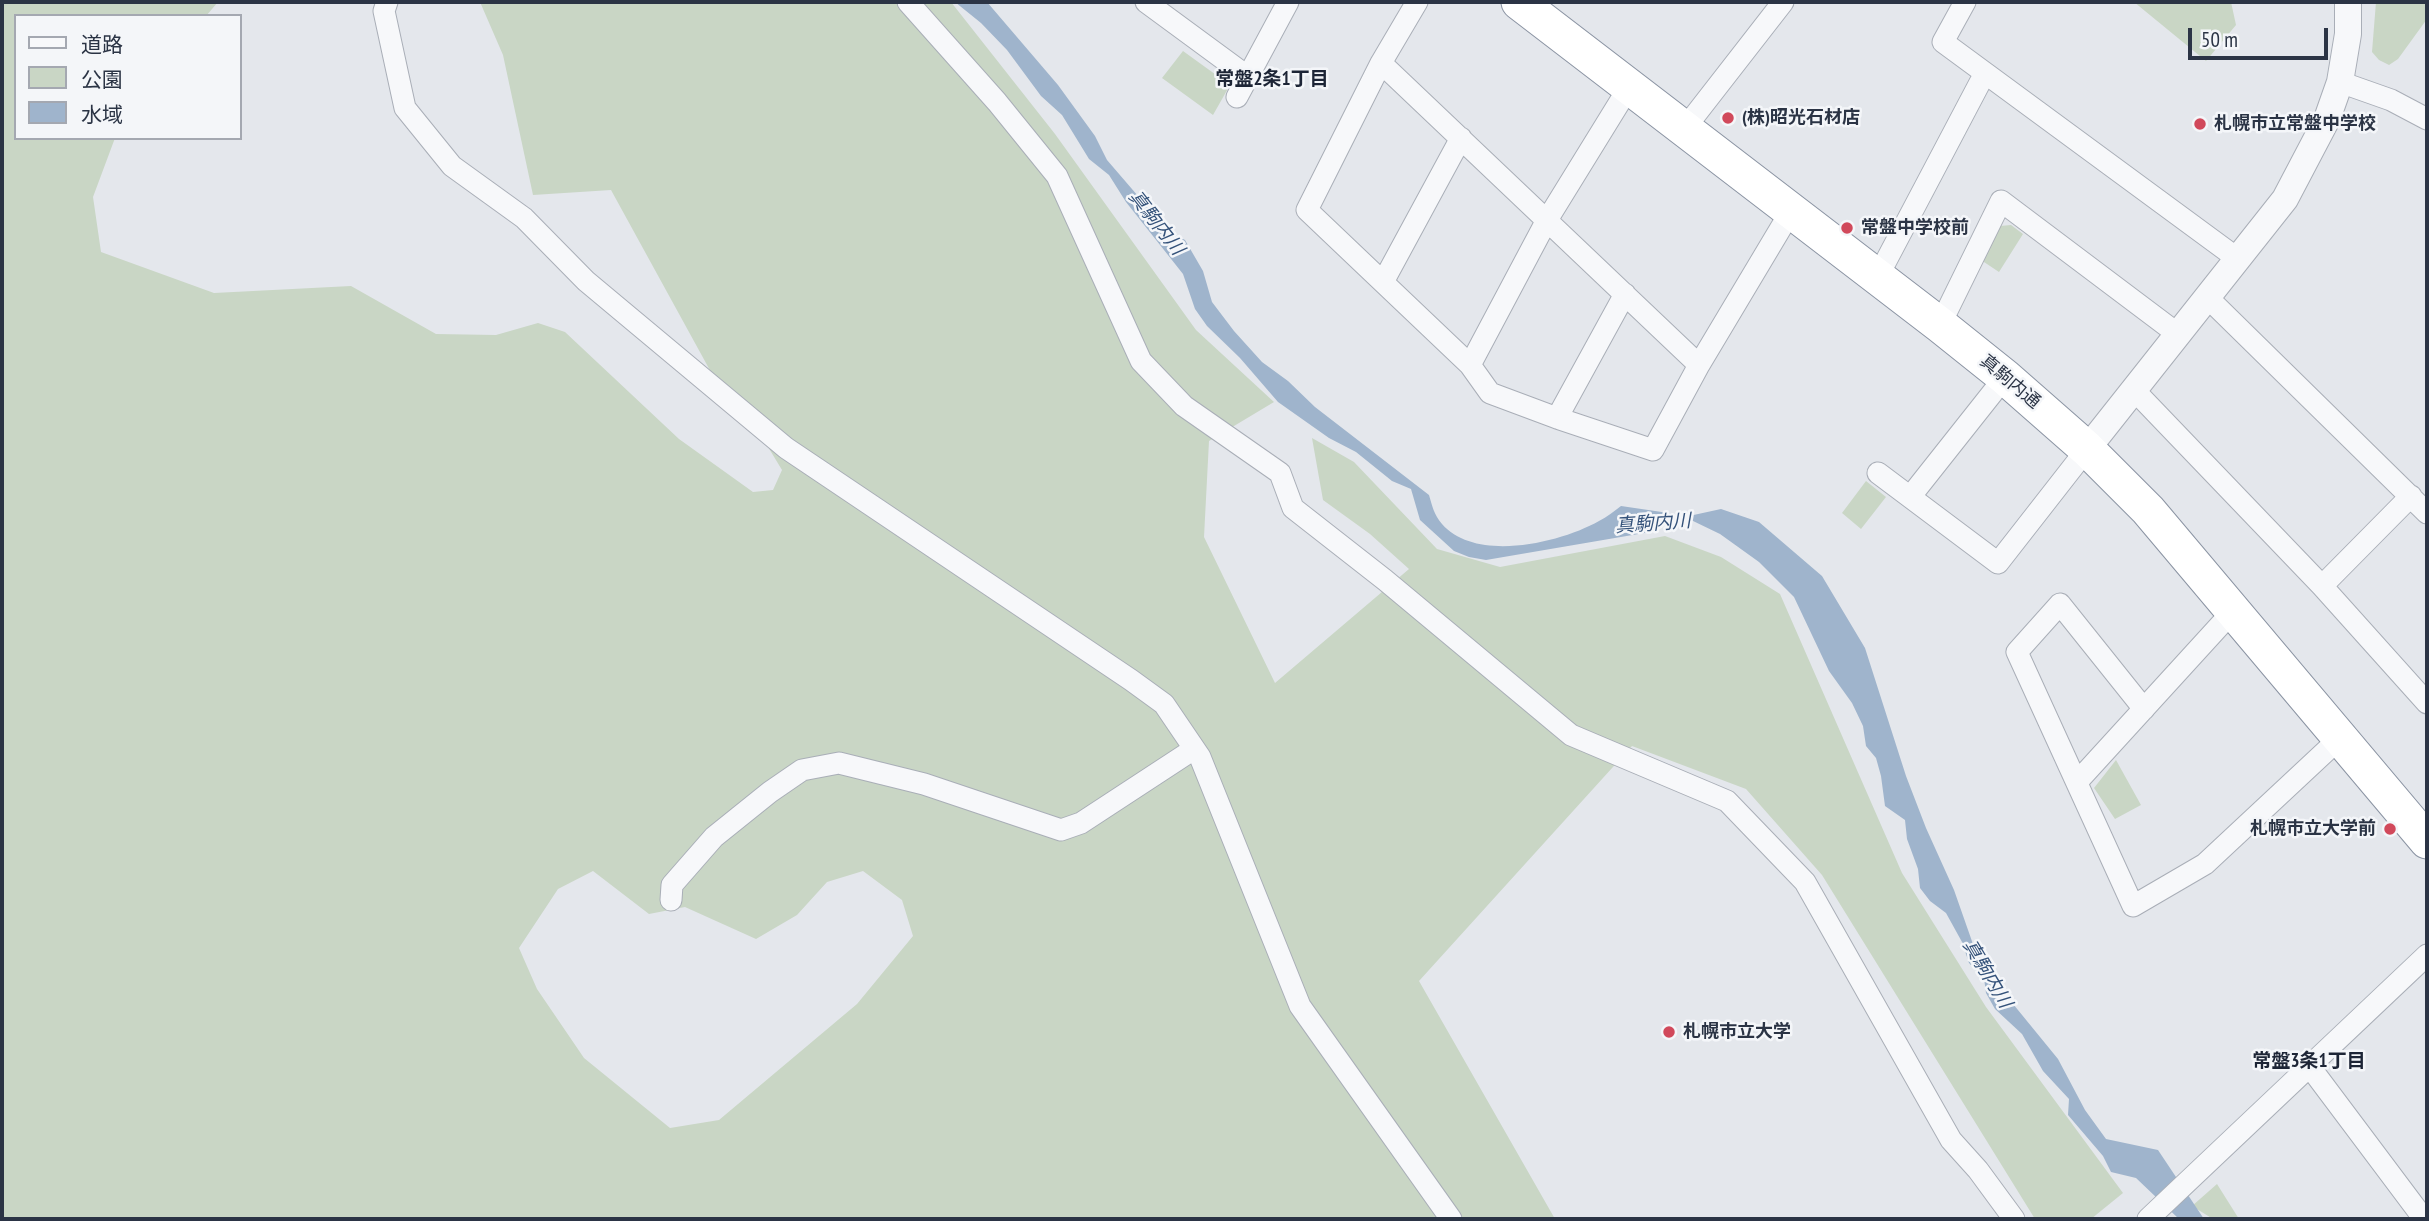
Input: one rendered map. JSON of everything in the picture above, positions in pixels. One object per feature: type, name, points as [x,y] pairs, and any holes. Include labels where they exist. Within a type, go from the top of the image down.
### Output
[{"type":"highway","name":"真駒内通","points":[[1519,2],[2005,377],[2087,449],[2148,510],[2427,841]]},
{"type":"street","points":[[387,2],[384,11],[405,108],[452,166],[524,218],[586,281],[786,448],[1164,704],[1199,757],[1300,1006],[1451,1219]]},
{"type":"street","points":[[908,2],[997,102],[1057,176],[1140,361],[1184,406],[1280,473],[1293,508],[1405,596],[1571,735],[1727,802],[1805,882],[1951,1140],[1978,1170],[2014,1219]]},
{"type":"street","points":[[1146,2],[1248,76]]},
{"type":"street","points":[[1237,97],[1288,2]]},
{"type":"street","points":[[1417,2],[1381,63],[1307,210],[1470,365],[1490,393],[1653,450],[1699,365],[1790,211]]},
{"type":"street","points":[[1685,128],[1783,2]]},
{"type":"street","points":[[1965,2],[1943,42],[2238,259]]},
{"type":"street","points":[[1878,473],[1998,563],[2285,199],[2327,119],[2340,82],[2348,33],[2348,2]]},
{"type":"street","points":[[1381,63],[1699,365]]},
{"type":"street","points":[[1877,278],[1984,73]]},
{"type":"street","points":[[2340,82],[2391,100],[2427,119]]},
{"type":"street","points":[[1470,365],[1547,220],[1629,88]]},
{"type":"street","points":[[1383,282],[1461,138]]},
{"type":"street","points":[[1940,326],[2001,201],[2179,335]]},
{"type":"street","points":[[1557,418],[1625,294]]},
{"type":"street","points":[[2208,298],[2427,513]]},
{"type":"street","points":[[1910,497],[2005,377]]},
{"type":"street","points":[[2134,390],[2322,586],[2427,703]]},
{"type":"street","points":[[2322,586],[2411,496]]},
{"type":"street","points":[[2144,709],[2060,604],[2017,652],[2133,906],[2206,864],[2340,738]]},
{"type":"street","points":[[2077,782],[2234,610]]},
{"type":"street","points":[[671,900],[672,885],[714,837],[770,792],[803,770],[839,763],[924,784],[1061,830],[1080,823],[1194,749]]},
{"type":"street","points":[[2148,1219],[2427,955]]},
{"type":"street","points":[[2310,1067],[2424,1219]]},
{"type":"green space","points":[[2,2],[218,2],[208,14],[14,14],[14,140],[114,140],[93,197],[101,252],[214,293],[351,286],[436,334],[496,335],[538,323],[565,332],[679,439],[753,492],[773,490],[782,470],[759,432],[712,374],[611,190],[533,195],[503,55],[480,2],[951,2],[1055,134],[1196,330],[1274,402],[1209,441],[1204,537],[1275,683],[1409,569],[1370,534],[1323,500],[1312,438],[1354,462],[1437,549],[1500,567],[1665,536],[1721,557],[1780,594],[1902,873],[1986,1007],[2123,1193],[2091,1219],[2035,1219],[1822,875],[1746,789],[1632,746],[1419,981],[1555,1219],[2,1219]],"holes":[[[593,871],[649,914],[685,907],[756,939],[797,915],[827,882],[863,871],[902,900],[913,936],[857,1004],[719,1120],[670,1128],[584,1058],[537,989],[519,948],[558,889]]]},
{"type":"green space","points":[[2134,2],[2231,2],[2236,25],[2206,61]]},
{"type":"green space","points":[[2376,2],[2427,2],[2427,19],[2398,59],[2389,65],[2379,60],[2372,52]]},
{"type":"green space","points":[[1183,51],[1230,85],[1213,115],[1162,78]]},
{"type":"green space","points":[[2011,225],[2023,234],[1999,272],[1981,260],[2000,226]]},
{"type":"green space","points":[[1866,481],[1886,497],[1861,529],[1842,513]]},
{"type":"green space","points":[[2116,760],[2141,805],[2115,819],[2094,788]]},
{"type":"green space","points":[[2217,1184],[2239,1219],[2213,1219],[2192,1206]]},
{"type":"water","name":"真駒内川","points":[[955,2],[987,2],[1058,85],[1095,136],[1107,160],[1169,232],[1185,240],[1203,271],[1212,302],[1234,331],[1262,362],[1288,381],[1315,407],[1429,495],[1439,521],[1457,536],[1475,543],[1519,545],[1541,542],[1582,529],[1621,506],[1689,516],[1721,509],[1759,522],[1822,576],[1865,648],[1906,776],[1954,890],[1974,947],[2000,988],[2058,1059],[2085,1110],[2106,1139],[2158,1150],[2204,1219],[2179,1219],[2136,1178],[2111,1172],[2103,1156],[2068,1115],[2069,1099],[2043,1071],[2022,1034],[1995,1009],[1986,993],[1984,978],[1969,963],[1962,942],[1946,913],[1930,901],[1920,888],[1918,869],[1907,839],[1905,820],[1885,806],[1876,758],[1866,746],[1863,726],[1852,703],[1829,671],[1794,597],[1759,562],[1720,534],[1691,520],[1668,522],[1650,532],[1486,560],[1454,551],[1420,520],[1411,489],[1392,481],[1356,452],[1329,438],[1278,402],[1240,358],[1207,326],[1195,309],[1183,274],[1126,202],[1109,175],[1089,159],[1062,115],[1041,96],[1007,50],[981,23]]},
{"type":"place","name":"(株)昭光石材店","points":[[1728,118]]},
{"type":"place","name":"札幌市立常盤中学校","points":[[2200,124]]},
{"type":"place","name":"常盤中学校前","points":[[1847,228]]},
{"type":"place","name":"札幌市立大学前","points":[[2390,829]]},
{"type":"place","name":"札幌市立大学","points":[[1669,1032]]},
{"type":"district","name":"常盤2条1丁目","points":[[1272,80]]},
{"type":"district","name":"常盤3条1丁目","points":[[2309,1062]]}]
